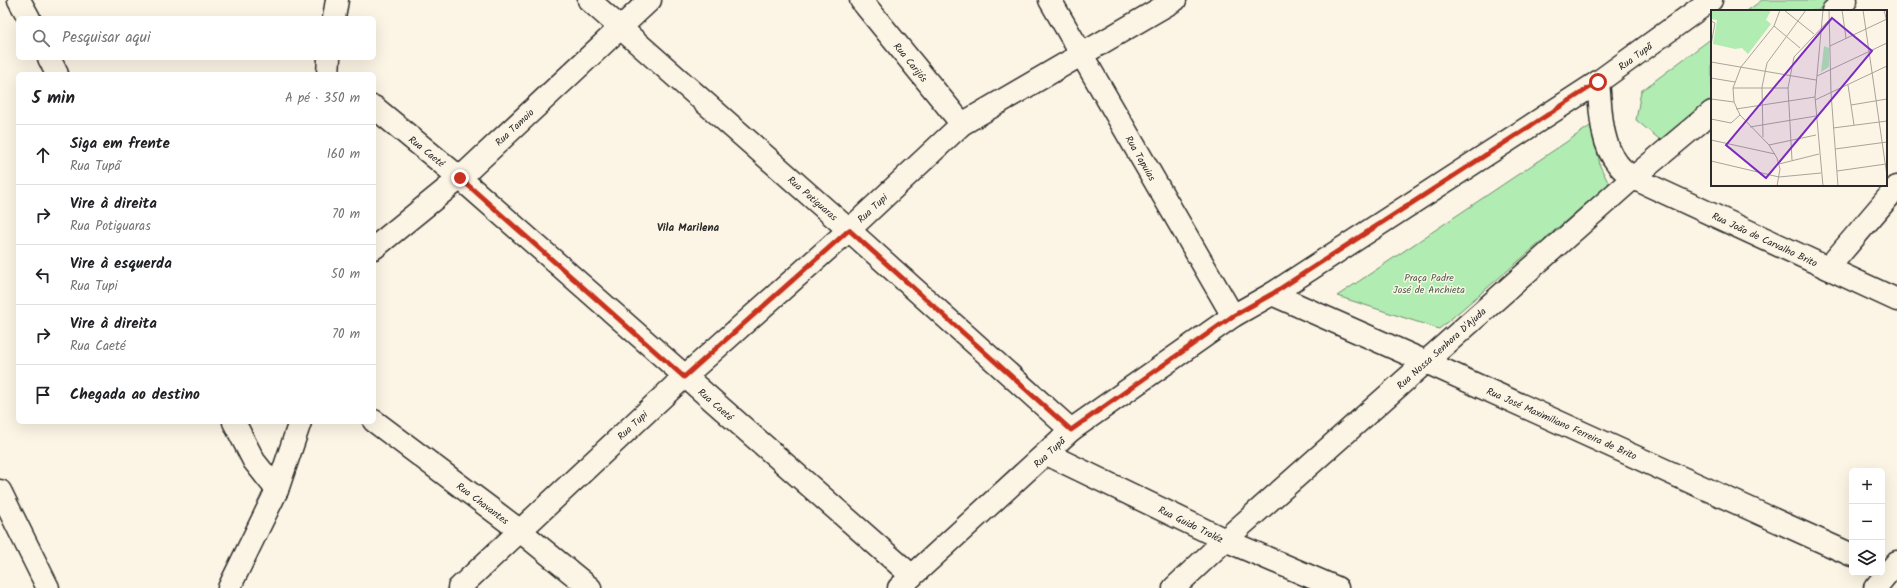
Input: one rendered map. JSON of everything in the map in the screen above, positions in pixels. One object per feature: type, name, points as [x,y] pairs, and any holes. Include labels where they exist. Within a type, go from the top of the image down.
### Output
[{"type":"street","points":[[20,0],[28,16]]},
{"type":"street","points":[[334,16],[336,0]]},
{"type":"street","name":"Rua Potiguaras","points":[[589,0],[849,230],[1071,430]]},
{"type":"street","name":"Rua Tamoio","points":[[376,246],[460,178],[650,0]]},
{"type":"street","name":"Rua Carijós","points":[[861,0],[962,124]]},
{"type":"street","name":"Rua Tapuias","points":[[1050,0],[1233,316]]},
{"type":"street","name":"Rua Tupi","points":[[459,588],[519,530],[684,377],[849,230],[962,124],[1175,0]]},
{"type":"street","name":"Rua Tupã","points":[[905,582],[1047,454],[1071,430],[1233,316],[1272,294],[1598,82],[1711,0]]},
{"type":"street","points":[[1834,10],[1846,0]]},
{"type":"street","points":[[50,60],[56,72]]},
{"type":"street","name":"Rua João de Carvalho Brito","points":[[1598,82],[1605,135],[1610,151],[1617,164],[1633,178],[1897,300]]},
{"type":"street","name":"Rua Caeté","points":[[376,109],[460,178],[684,377],[905,582]]},
{"type":"street","name":"Rua Nossa Senhora D'Ajuda","points":[[1174,588],[1225,540],[1633,178],[1711,113]]},
{"type":"street","points":[[1828,268],[1897,187]]},
{"type":"street","name":"Rua José Maximiliano Ferreira de Brito","points":[[1272,294],[1849,554]]},
{"type":"street","name":"Rua Chavantes","points":[[376,423],[519,530],[590,588]]},
{"type":"street","points":[[235,424],[254,461],[277,490]]},
{"type":"street","points":[[229,588],[277,490],[299,424]]},
{"type":"street","name":"Rua Guido Troléz","points":[[1047,454],[1225,540],[1337,588]]},
{"type":"street","points":[[0,491],[48,588]]},
{"type":"street","points":[[1875,588],[1891,569]]},
{"type":"green space","points":[[1762,0],[1830,0],[1818,10],[1748,10]]},
{"type":"green space","points":[[1711,39],[1711,103],[1664,143],[1636,120],[1641,91]]},
{"type":"green space","name":"Praça Padre José de Anchieta","points":[[1593,124],[1600,166],[1609,184],[1439,329],[1337,296]]},
{"type":"district","name":"Vila Marilena","points":[[688,227]]},
{"type":"route","points":[[460,178],[684,377],[849,230],[1071,430],[1233,316],[1272,294],[1598,82]]}]
